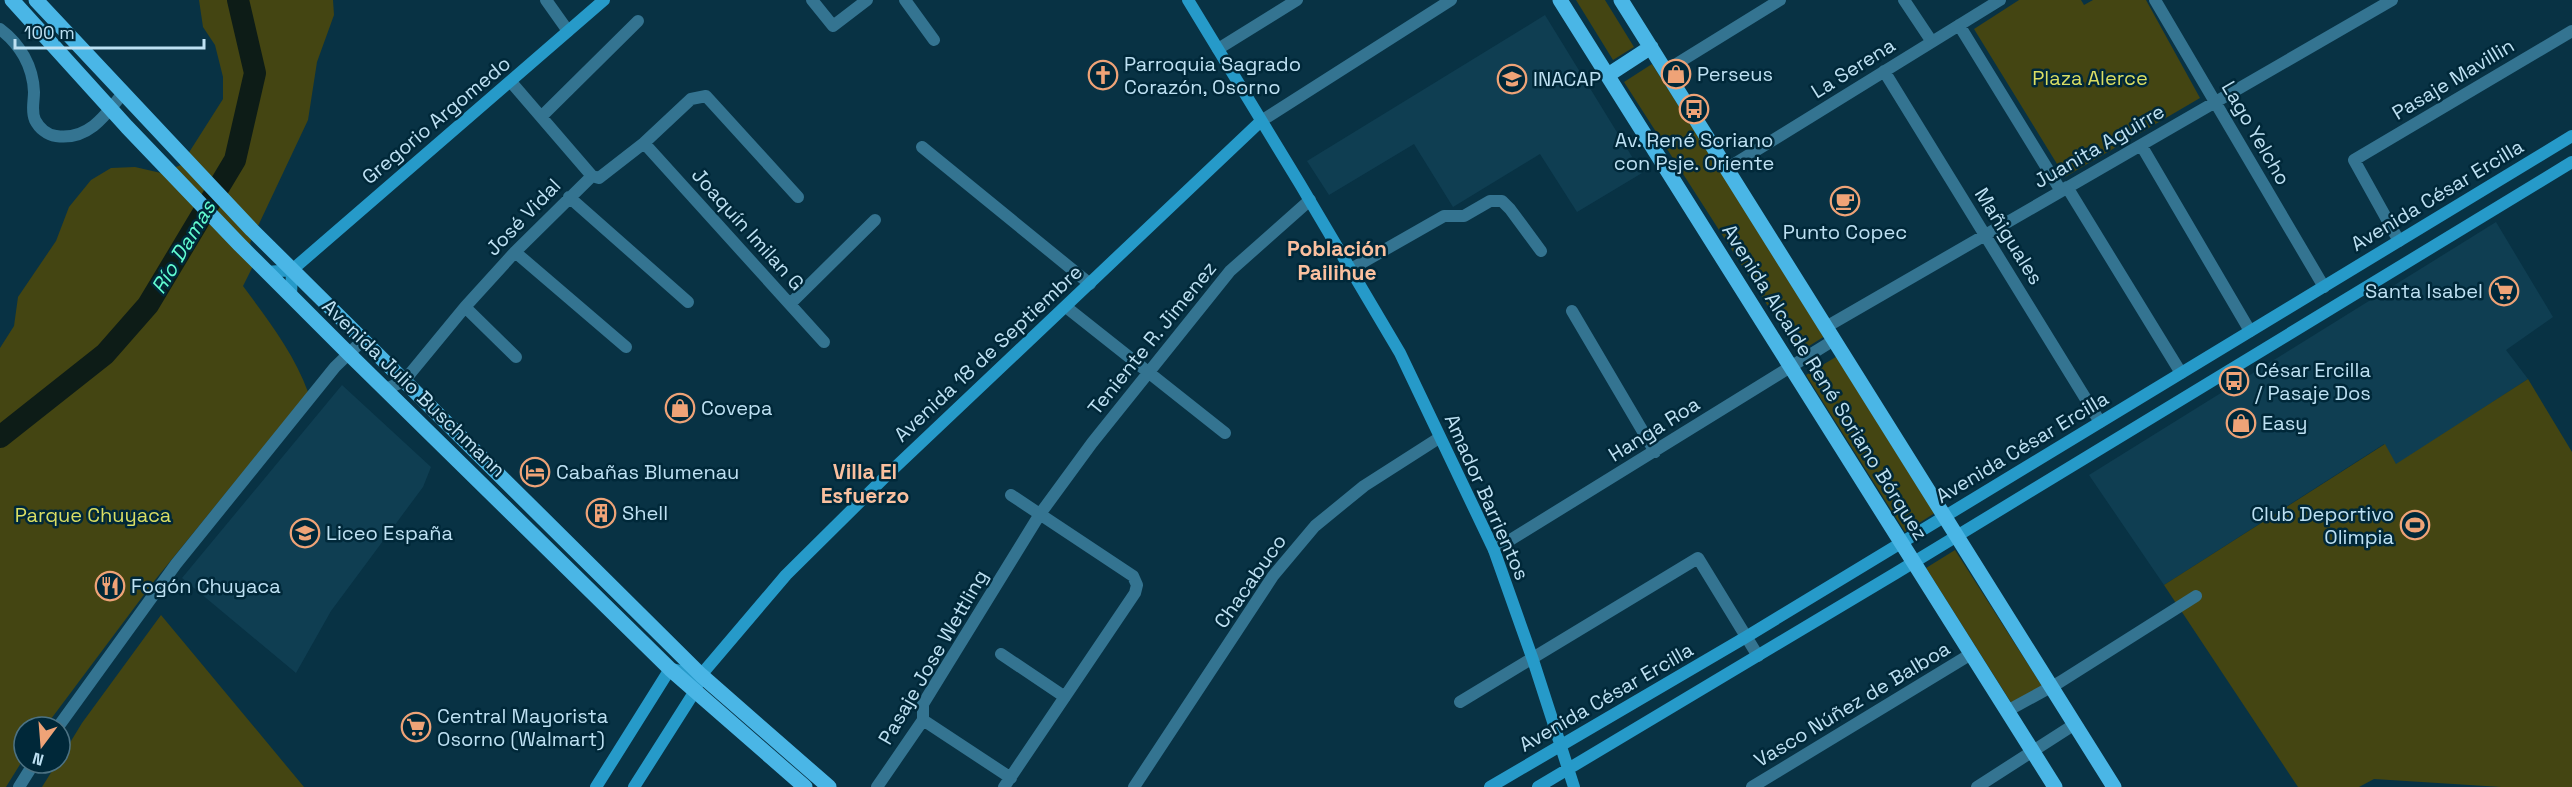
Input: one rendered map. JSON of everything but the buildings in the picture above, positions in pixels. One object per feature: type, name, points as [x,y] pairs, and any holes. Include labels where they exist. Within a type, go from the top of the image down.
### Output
[{"type":"main road","name":"Avenida Julio Buschmann","points":[[12,0],[127,127],[349,354],[670,669],[805,787]]},
{"type":"main road","name":"Avenida Julio Buschmann","points":[[36,0],[292,270],[701,675],[822,785]]},
{"type":"main road","name":"Gregorio Argomedo","points":[[292,270],[343,224],[512,82],[604,0]]},
{"type":"main road","name":"Amador Barrientos","points":[[1188,0],[1400,353],[1494,550],[1574,787]]},
{"type":"main road","name":"Avenida Alcalde René Soriano Bórquez","points":[[1560,0],[2055,787]]},
{"type":"main road","name":"Avenida Alcalde René Soriano Bórquez","points":[[1621,0],[2114,787]]},
{"type":"main road","points":[[1608,75],[1651,47]]},
{"type":"main road","name":"Avenida 18 de Septiembre","points":[[634,787],[695,691],[701,675],[786,575],[887,475],[1262,121]]},
{"type":"main road","name":"Avenida César Ercilla","points":[[1490,787],[1746,638],[2572,136]]},
{"type":"main road","name":"Avenida César Ercilla","points":[[1538,787],[1914,562],[2572,162]]},
{"type":"main road","points":[[267,272],[292,270],[291,296]]},
{"type":"main road","points":[[596,787],[670,669],[701,675]]},
{"type":"street","points":[[546,0],[568,31]]},
{"type":"street","points":[[812,0],[833,26],[867,0]]},
{"type":"street","points":[[905,0],[934,40]]},
{"type":"street","points":[[1218,49],[1297,0]]},
{"type":"street","points":[[1262,121],[1451,0]]},
{"type":"street","points":[[1665,71],[1780,0]]},
{"type":"street","points":[[1904,0],[1932,42]]},
{"type":"street","name":"La Serena","points":[[1726,169],[2000,0]]},
{"type":"street","name":"Lago Yelcho","points":[[2155,0],[2324,287]]},
{"type":"street","name":"Juanita Aguirre","points":[[1830,334],[1986,235],[2392,0]]},
{"type":"street","points":[[542,116],[638,21]]},
{"type":"street","points":[[1959,25],[2181,373]]},
{"type":"street","points":[[0,29],[15,41],[26,59],[33,81],[34,117],[46,133],[64,137],[81,134],[94,126],[123,93]]},
{"type":"street","name":"Pasaje Mavillin","points":[[2399,241],[2354,160],[2572,31]]},
{"type":"street","name":"Mañiguales","points":[[1884,71],[2100,422]]},
{"type":"street","points":[[512,82],[592,176]]},
{"type":"street","name":"José Vidal","points":[[386,389],[404,381],[465,307],[569,196],[592,176],[599,178],[644,143],[691,99],[706,96],[798,197]]},
{"type":"street","name":"Joaquín Imilan G","points":[[644,143],[824,342]]},
{"type":"street","points":[[2141,145],[2250,331]]},
{"type":"street","points":[[922,147],[1090,284]]},
{"type":"street","points":[[569,196],[688,302]]},
{"type":"street","name":"Teniente R. Jimenez","points":[[1040,514],[1230,271],[1310,200]]},
{"type":"street","points":[[1351,269],[1444,216],[1464,216],[1490,201],[1502,201],[1541,251]]},
{"type":"street","points":[[790,304],[875,220]]},
{"type":"street","points":[[515,252],[626,347]]},
{"type":"street","points":[[465,307],[516,357]]},
{"type":"street","points":[[1066,307],[1225,433]]},
{"type":"street","points":[[1572,311],[1654,452]]},
{"type":"street","name":"Hanga Roa","points":[[1494,550],[1791,367],[1830,334]]},
{"type":"street","points":[[67,715],[176,564],[335,367],[363,340]]},
{"type":"street","name":"Chacabuco","points":[[1134,787],[1272,576],[1315,526],[1364,486],[1439,438]]},
{"type":"street","points":[[923,720],[1007,782],[1135,594],[1137,585],[1133,576],[1011,495]]},
{"type":"street","name":"Pasaje Jose Wettling","points":[[877,787],[923,720],[923,704],[1040,514]]},
{"type":"street","points":[[1460,702],[1533,660],[1698,558],[1758,656]]},
{"type":"street","points":[[2007,711],[2051,687],[2196,596]]},
{"type":"street","points":[[1001,654],[1065,697]]},
{"type":"street","name":"Vasco Núñez de Balboa","points":[[1752,787],[1971,654]]},
{"type":"street","points":[[1977,787],[2075,724]]},
{"type":"shaded area","name":"INACAP","points":[[1545,15],[1642,173],[1577,212],[1540,154],[1453,207],[1414,144],[1329,195],[1307,161]]},
{"type":"shaded area","points":[[2496,222],[2553,317],[2506,350],[2528,379],[2396,465],[2384,444],[2164,585],[2089,475]]},
{"type":"shaded area","name":"Liceo España","points":[[342,385],[431,467],[423,487],[331,611],[296,673],[182,578]]},
{"type":"green space","name":"Parque Chuyaca","points":[[199,0],[333,0],[334,15],[317,62],[308,120],[250,243],[256,260],[243,286],[288,350],[308,392],[155,580],[54,715],[12,715],[13,775],[6,787],[0,787],[0,348],[14,326],[18,297],[56,241],[69,207],[91,180],[111,168],[135,167],[161,173],[181,165],[223,99],[223,77],[215,45],[203,27]]},
{"type":"green space","points":[[1576,0],[1605,0],[1634,47],[1613,60]]},
{"type":"green space","name":"Plaza Alerce","points":[[2019,0],[2081,0],[2084,5],[2093,0],[2146,0],[2200,98],[2065,177],[1974,29]]},
{"type":"green space","points":[[1652,64],[1825,336],[1798,353],[1624,82]]},
{"type":"green space","points":[[1839,355],[1938,511],[1905,532],[1806,375]]},
{"type":"green space","name":"Club Deportivo Olimpia","points":[[2528,379],[2572,452],[2572,787],[2501,787],[2374,779],[2359,787],[2298,787],[2164,585],[2385,444],[2396,464]]},
{"type":"green space","points":[[1955,550],[2042,686],[2012,704],[1926,568]]},
{"type":"green space","points":[[161,615],[304,787],[42,787],[50,775],[72,775],[72,739]]},
{"type":"waterway","name":"Río Damas","points":[[0,437],[105,354],[148,305],[235,160],[255,73],[238,0]]},
{"type":"place","name":"Perseus","points":[[1676,74]]},
{"type":"place","name":"Parroquia Sagrado Corazón, Osorno","points":[[1103,75]]},
{"type":"place","name":"INACAP","points":[[1512,79]]},
{"type":"place","name":"Av. René Soriano con Psje. Oriente","points":[[1694,109]]},
{"type":"place","name":"Punto Copec","points":[[1845,201]]},
{"type":"place","name":"Santa Isabel","points":[[2504,291]]},
{"type":"place","name":"César Ercilla / Pasaje Dos","points":[[2234,381]]},
{"type":"place","name":"Covepa","points":[[680,408]]},
{"type":"place","name":"Easy","points":[[2241,423]]},
{"type":"place","name":"Cabañas Blumenau","points":[[535,472]]},
{"type":"place","name":"Shell","points":[[601,513]]},
{"type":"place","name":"Club Deportivo Olimpia","points":[[2415,525]]},
{"type":"place","name":"Liceo España","points":[[305,533]]},
{"type":"place","name":"Fogón Chuyaca","points":[[110,586]]},
{"type":"place","name":"Central Mayorista Osorno (Walmart)","points":[[416,727]]},
{"type":"district","name":"Población Pailihue","points":[[1337,260]]},
{"type":"district","name":"Villa El Esfuerzo","points":[[865,483]]}]
